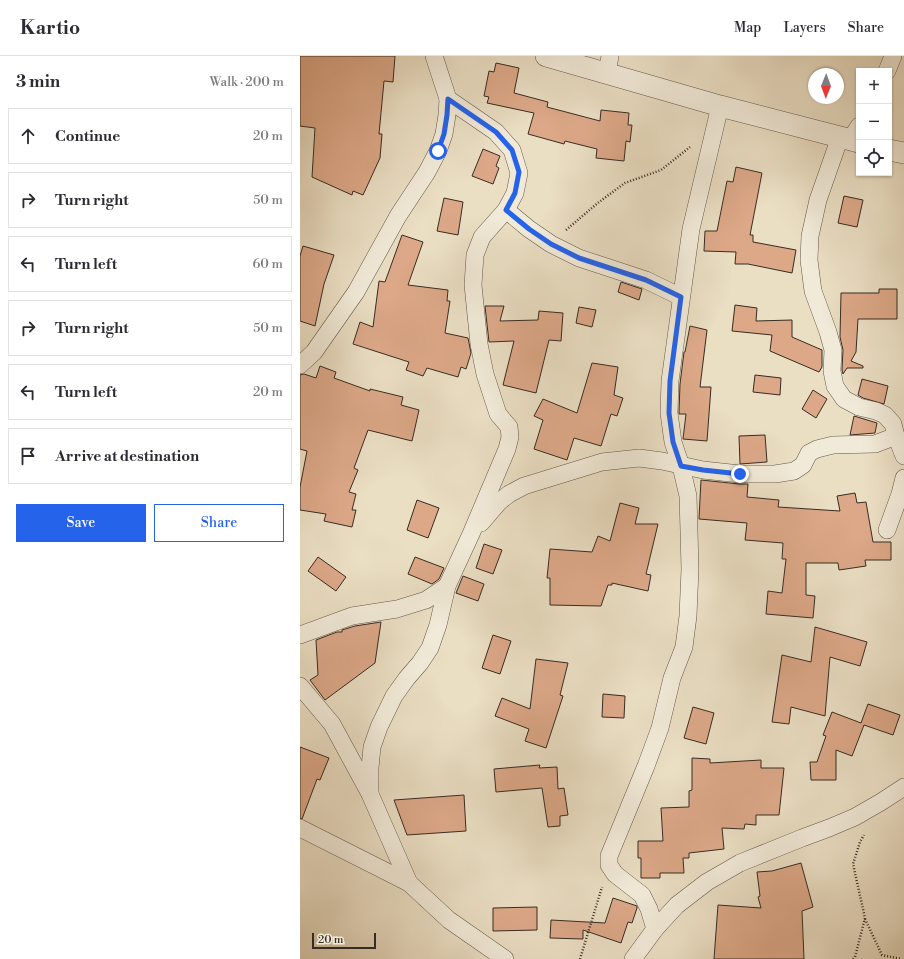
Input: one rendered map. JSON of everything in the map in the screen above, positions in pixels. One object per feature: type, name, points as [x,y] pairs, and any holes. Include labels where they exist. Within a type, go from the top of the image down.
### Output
[{"type":"street","points":[[300,365],[314,352],[356,292],[398,216],[436,157],[444,134],[448,99],[434,56]]},
{"type":"street","points":[[546,56],[608,65],[718,115],[852,136],[818,200],[810,236],[809,260],[813,291],[833,350],[832,371],[834,386],[844,399],[859,407],[885,415],[893,424],[904,456]]},
{"type":"street","points":[[888,68],[893,56]]},
{"type":"street","points":[[370,794],[372,747],[379,727],[394,696],[430,648],[438,625],[447,586],[507,449],[510,437],[509,427],[498,414],[485,374],[479,344],[474,285],[475,255],[482,237],[506,210],[515,193],[519,172],[512,150],[496,132],[448,99]]},
{"type":"street","points":[[654,929],[649,909],[642,895],[615,874],[609,865],[609,856],[660,728],[672,678],[684,647],[688,616],[690,531],[688,496],[681,466],[673,442],[669,413],[670,381],[691,229],[718,115]]},
{"type":"street","points":[[892,151],[904,154]]},
{"type":"street","points":[[506,210],[529,229],[551,244],[579,258],[646,280],[681,297]]},
{"type":"street","points":[[471,534],[499,502],[509,494],[524,486],[602,462],[638,458],[662,461],[703,470],[740,474],[775,474],[794,471],[803,465],[810,453],[817,449],[833,445],[875,444],[896,436]]},
{"type":"street","points":[[887,530],[903,488]]},
{"type":"street","points":[[300,635],[352,616],[397,609],[426,600],[447,586]]},
{"type":"street","points":[[300,686],[332,724],[370,794],[409,883]]},
{"type":"street","points":[[633,959],[654,929],[677,905],[707,882],[740,863],[855,817],[904,787]]},
{"type":"street","points":[[300,828],[409,883],[448,920],[505,959]]},
{"type":"path","points":[[551,244],[599,202],[625,182],[660,170],[684,151],[718,115]]},
{"type":"path","points":[[880,802],[860,842],[854,864],[865,918],[882,955],[901,959]]},
{"type":"path","points":[[580,959],[609,865]]},
{"type":"path","points":[[853,959],[855,957],[865,918]]},
{"type":"building","points":[[300,56],[395,56],[393,82],[384,81],[379,134],[382,134],[380,158],[363,195],[353,191],[352,195],[312,177],[315,128],[300,126]]},
{"type":"building","points":[[496,63],[519,68],[514,93],[548,102],[547,107],[600,121],[601,110],[629,113],[628,125],[632,125],[630,142],[626,141],[624,161],[596,158],[597,149],[565,141],[564,144],[528,134],[534,113],[487,103],[489,97],[484,96],[489,71],[494,72]]},
{"type":"building","points":[[483,149],[500,156],[496,166],[499,168],[493,184],[472,176]]},
{"type":"building","points":[[736,167],[762,173],[750,235],[753,235],[753,242],[796,250],[792,273],[748,264],[735,264],[736,252],[704,251],[705,231],[717,231],[727,181],[733,182]]},
{"type":"building","points":[[844,196],[863,200],[857,227],[838,223]]},
{"type":"building","points":[[444,198],[463,202],[458,235],[437,231]]},
{"type":"building","points":[[402,235],[423,242],[408,285],[448,290],[447,301],[450,301],[445,333],[468,338],[471,353],[466,369],[461,367],[458,377],[427,368],[423,376],[406,370],[409,362],[353,344],[360,322],[373,327],[379,281],[385,282]]},
{"type":"building","points":[[303,246],[334,255],[324,284],[315,326],[300,321],[300,256]]},
{"type":"building","points":[[621,282],[642,289],[639,300],[618,292]]},
{"type":"building","points":[[879,289],[897,289],[897,319],[858,319],[856,352],[851,361],[863,366],[863,368],[847,368],[843,374],[843,350],[840,337],[841,293],[879,293]]},
{"type":"building","points":[[735,305],[757,308],[756,321],[792,320],[792,337],[822,350],[822,367],[819,372],[770,351],[772,335],[732,331]]},
{"type":"building","points":[[485,306],[504,306],[500,321],[538,320],[539,311],[563,313],[561,341],[549,340],[536,393],[503,385],[514,341],[489,342]]},
{"type":"building","points":[[579,307],[596,310],[592,327],[576,323]]},
{"type":"building","points":[[690,326],[707,330],[700,387],[711,387],[707,441],[683,439],[686,414],[679,414],[680,384],[684,352]]},
{"type":"building","points":[[592,363],[618,367],[614,395],[623,398],[617,416],[611,414],[601,446],[574,438],[567,460],[534,449],[543,420],[534,416],[543,399],[577,413]]},
{"type":"building","points":[[320,366],[336,372],[334,378],[370,391],[370,389],[403,397],[401,405],[419,410],[412,441],[368,430],[354,468],[358,470],[349,492],[356,494],[352,510],[356,510],[352,527],[324,521],[326,514],[300,510],[300,487],[307,451],[300,449],[300,375],[304,374],[316,378]]},
{"type":"building","points":[[755,375],[781,378],[780,395],[753,392]]},
{"type":"building","points":[[862,379],[888,386],[884,404],[858,395]]},
{"type":"building","points":[[813,390],[827,399],[816,418],[802,409]]},
{"type":"building","points":[[854,416],[877,423],[875,433],[850,435]]},
{"type":"building","points":[[765,435],[767,462],[740,464],[739,436]]},
{"type":"building","points":[[701,480],[748,484],[747,497],[779,500],[778,507],[840,511],[837,496],[855,493],[857,503],[866,502],[873,542],[891,542],[891,560],[865,560],[866,566],[839,570],[838,563],[806,563],[806,595],[815,596],[813,618],[766,614],[768,591],[782,593],[786,559],[782,559],[783,543],[745,540],[747,523],[699,519]]},
{"type":"building","points":[[417,500],[439,508],[428,538],[407,530]]},
{"type":"building","points":[[620,503],[639,508],[635,524],[658,524],[646,574],[651,575],[648,591],[612,583],[612,585],[608,585],[601,606],[550,605],[550,578],[547,578],[550,549],[592,552],[598,536],[610,541]]},
{"type":"building","points":[[484,544],[502,550],[493,574],[476,568]]},
{"type":"building","points":[[318,557],[346,577],[336,591],[308,571]]},
{"type":"building","points":[[415,557],[444,568],[439,579],[432,584],[408,574]]},
{"type":"building","points":[[463,576],[484,584],[478,601],[456,593]]},
{"type":"building","points":[[381,622],[375,663],[325,700],[310,680],[318,675],[316,640],[337,632],[342,632],[342,630],[355,626]]},
{"type":"building","points":[[815,627],[867,642],[860,666],[830,657],[825,716],[791,707],[789,724],[772,722],[782,655],[811,662]]},
{"type":"building","points":[[493,635],[511,641],[500,674],[482,668]]},
{"type":"building","points":[[536,659],[568,663],[560,695],[563,696],[546,748],[525,741],[529,729],[495,716],[502,698],[530,709]]},
{"type":"building","points":[[603,694],[625,696],[624,718],[602,717]]},
{"type":"building","points":[[868,704],[900,715],[893,735],[864,725],[852,756],[836,750],[836,780],[811,780],[810,762],[817,762],[826,736],[823,735],[832,712],[861,723]]},
{"type":"building","points":[[693,707],[714,713],[706,744],[684,738]]},
{"type":"building","points":[[300,747],[329,758],[320,780],[317,779],[302,819],[300,818]]},
{"type":"building","points":[[692,758],[710,759],[710,763],[761,760],[761,768],[784,768],[779,815],[756,815],[756,825],[745,824],[744,829],[722,828],[724,849],[689,853],[689,858],[683,858],[684,873],[660,873],[660,878],[641,878],[641,858],[638,858],[638,841],[663,841],[661,808],[689,807],[689,791],[692,790]]},
{"type":"building","points":[[540,765],[539,768],[557,767],[558,789],[564,788],[568,815],[560,816],[560,826],[548,827],[542,788],[496,792],[494,769]]},
{"type":"building","points":[[464,795],[466,831],[407,835],[394,800]]},
{"type":"building","points":[[801,863],[813,907],[802,911],[804,959],[714,959],[718,905],[761,908],[758,897],[760,896],[757,872],[772,871]]},
{"type":"building","points":[[613,898],[637,906],[632,923],[628,922],[621,943],[583,930],[583,939],[550,938],[551,920],[605,923]]},
{"type":"building","points":[[537,907],[537,930],[493,931],[493,908]]},
{"type":"route","points":[[438,151],[444,134],[448,99],[496,132],[512,150],[519,172],[515,193],[506,210],[529,229],[551,244],[579,258],[646,280],[681,297],[670,381],[669,413],[673,442],[681,466],[740,474]]}]
